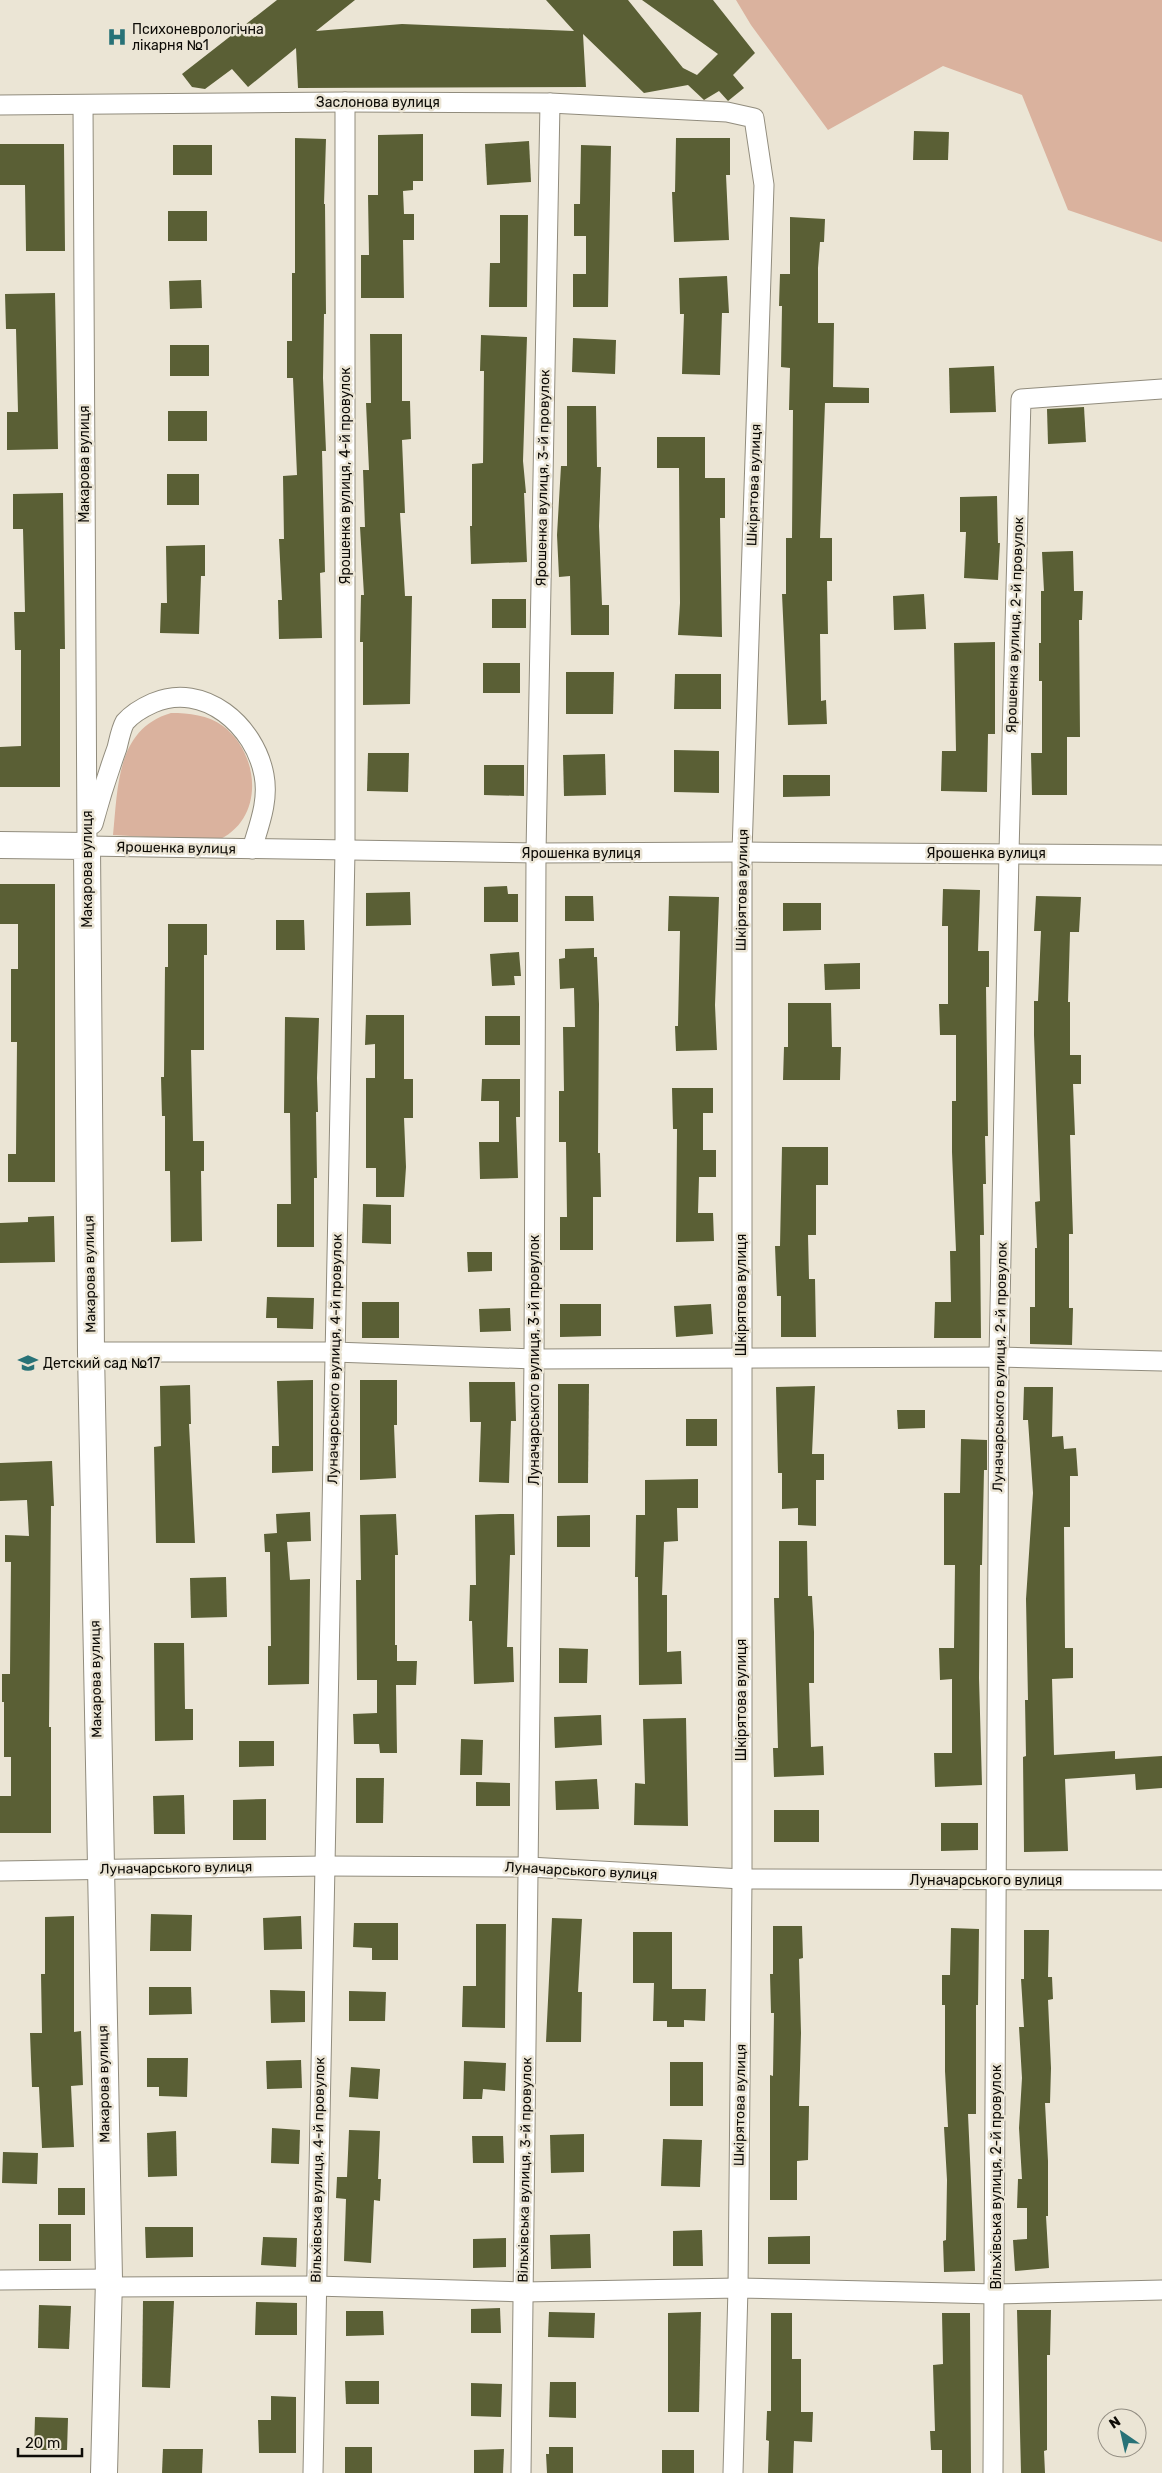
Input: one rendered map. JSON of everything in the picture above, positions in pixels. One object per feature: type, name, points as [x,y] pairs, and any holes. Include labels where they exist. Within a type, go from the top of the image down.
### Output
[{"type":"street","name":"Заслонова вулиця","points":[[0,104],[345,102],[550,104],[726,112],[754,118]]},
{"type":"street","name":"Ярошенка вулиця, 4-й провулок","points":[[345,102],[345,851]]},
{"type":"street","name":"Ярошенка вулиця, 3-й провулок","points":[[536,853],[550,104]]},
{"type":"street","name":"Макарова вулиця","points":[[82,105],[91,1352],[109,2283],[104,2473]]},
{"type":"street","name":"Шкірятова вулиця","points":[[733,2473],[738,2288],[742,1879],[740,1358],[742,852],[764,185],[754,118]]},
{"type":"street","name":"Ярошенка вулиця, 2-й провулок","points":[[1009,852],[1021,398],[1162,390]]},
{"type":"street","points":[[86,846],[125,723],[142,708],[160,700],[184,697],[205,701],[226,711],[242,727],[255,748],[264,775],[266,797],[252,849]]},
{"type":"street","name":"Ярошенка вулиця","points":[[0,844],[536,853],[1009,852],[1162,855]]},
{"type":"street","name":"Луначарського вулиця, 4-й провулок","points":[[325,1866],[345,851]]},
{"type":"street","name":"Луначарського вулиця, 2-й провулок","points":[[998,1881],[999,1356],[1009,852]]},
{"type":"street","name":"Луначарського вулиця, 3-й провулок","points":[[529,1867],[536,853]]},
{"type":"street","points":[[91,1352],[334,1352],[534,1359],[999,1356],[1162,1361]]},
{"type":"street","name":"Луначарського вулиця","points":[[0,1872],[325,1866],[529,1867],[742,1879],[1162,1880]]},
{"type":"street","name":"Вільхівська вулиця, 4-й провулок","points":[[313,2473],[325,1866]]},
{"type":"street","name":"Вільхівська вулиця, 3-й провулок","points":[[521,2473],[529,1867]]},
{"type":"street","name":"Вільхівська вулиця, 2-й провулок","points":[[993,2473],[998,1881]]},
{"type":"street","points":[[0,2280],[524,2292],[738,2288],[995,2294],[1162,2290]]},
{"type":"shaded area","points":[[736,0],[1162,0],[1162,242],[1068,210],[1022,95],[943,66],[828,130],[751,25]]},
{"type":"shaded area","points":[[171,713],[198,715],[217,722],[236,738],[245,753],[252,787],[250,803],[243,819],[232,832],[216,841],[113,835],[119,780],[123,762],[130,746],[139,732],[153,721]]},
{"type":"building","points":[[277,0],[355,0],[316,31],[402,24],[574,31],[546,0],[628,0],[683,68],[697,75],[718,54],[642,0],[713,0],[755,53],[733,75],[744,88],[728,101],[719,91],[704,100],[688,85],[644,93],[583,34],[586,87],[298,88],[296,48],[248,87],[232,69],[205,89],[192,87],[182,74]]},
{"type":"building","points":[[914,131],[949,132],[948,160],[913,160]]},
{"type":"building","points":[[423,134],[423,181],[413,181],[413,190],[403,191],[404,214],[414,214],[414,240],[403,240],[404,298],[361,298],[361,255],[369,255],[368,195],[378,195],[378,135]]},
{"type":"building","points":[[295,138],[326,139],[324,204],[326,314],[324,314],[323,378],[326,451],[322,451],[325,572],[320,573],[322,638],[279,639],[278,600],[282,600],[279,539],[284,539],[283,476],[297,475],[293,378],[287,378],[287,341],[292,341],[292,273],[295,273]]},
{"type":"building","points":[[676,138],[730,138],[730,175],[726,175],[729,240],[674,242],[672,192],[675,192]]},
{"type":"building","points":[[529,141],[531,182],[487,185],[485,144]]},
{"type":"building","points":[[0,144],[64,144],[65,251],[26,251],[25,185],[0,185]]},
{"type":"building","points":[[173,145],[212,145],[212,175],[173,175]]},
{"type":"building","points":[[581,145],[611,146],[608,307],[573,307],[573,274],[586,274],[586,236],[574,236],[574,204],[580,204]]},
{"type":"building","points":[[168,211],[207,211],[207,241],[168,241]]},
{"type":"building","points":[[500,215],[528,215],[527,307],[489,307],[490,263],[500,263]]},
{"type":"building","points":[[790,217],[825,219],[824,242],[820,242],[818,268],[818,323],[834,323],[833,387],[869,388],[869,403],[825,403],[820,538],[832,538],[832,581],[827,581],[828,634],[820,634],[821,701],[826,700],[827,724],[788,725],[782,594],[786,594],[786,538],[792,538],[793,410],[789,410],[790,368],[781,367],[782,306],[779,306],[780,274],[790,274]]},
{"type":"building","points":[[727,276],[729,313],[722,313],[720,375],[682,374],[684,314],[680,314],[679,278]]},
{"type":"building","points":[[201,280],[202,308],[170,309],[169,281]]},
{"type":"building","points":[[55,293],[58,449],[7,450],[7,412],[18,412],[16,329],[6,329],[5,294]]},
{"type":"building","points":[[370,334],[402,334],[402,401],[410,401],[411,439],[402,440],[405,513],[400,513],[405,596],[412,596],[410,704],[363,705],[363,642],[360,642],[361,595],[364,595],[360,527],[365,527],[363,470],[369,470],[366,403],[371,403]]},
{"type":"building","points":[[481,335],[527,337],[523,461],[526,493],[524,493],[527,562],[471,564],[472,464],[483,463],[484,371],[480,371]]},
{"type":"building","points":[[573,338],[616,340],[615,374],[572,372]]},
{"type":"building","points":[[170,345],[209,345],[209,376],[170,376]]},
{"type":"building","points":[[994,366],[996,412],[950,413],[949,368]]},
{"type":"building","points":[[567,406],[596,406],[597,467],[601,467],[599,526],[602,605],[609,605],[609,635],[571,635],[570,576],[559,577],[557,535],[561,466],[567,466]]},
{"type":"building","points":[[1084,407],[1086,442],[1048,444],[1047,409]]},
{"type":"building","points":[[168,411],[207,411],[207,441],[168,441]]},
{"type":"building","points":[[657,437],[705,437],[705,478],[725,478],[725,518],[720,518],[722,637],[678,635],[680,603],[679,468],[657,468]]},
{"type":"building","points":[[167,474],[199,474],[199,505],[167,505]]},
{"type":"building","points":[[63,493],[65,649],[60,649],[60,787],[0,787],[0,747],[21,746],[21,650],[15,650],[14,612],[25,612],[23,529],[13,529],[13,494]]},
{"type":"building","points":[[997,496],[998,543],[1000,543],[998,580],[964,578],[966,532],[960,532],[960,497]]},
{"type":"building","points":[[205,545],[205,576],[201,576],[199,634],[160,633],[161,603],[167,603],[166,546]]},
{"type":"building","points":[[1073,551],[1074,591],[1083,591],[1082,620],[1079,620],[1080,737],[1067,737],[1067,795],[1032,795],[1031,753],[1042,753],[1042,681],[1039,681],[1039,643],[1041,643],[1041,591],[1044,591],[1042,552]]},
{"type":"building","points":[[924,594],[926,629],[894,630],[893,596]]},
{"type":"building","points":[[492,599],[526,599],[526,628],[492,628]]},
{"type":"building","points":[[995,642],[995,734],[988,734],[987,792],[941,791],[942,751],[956,751],[954,643]]},
{"type":"building","points":[[483,663],[520,663],[520,693],[483,693]]},
{"type":"building","points":[[566,672],[614,672],[613,714],[566,714]]},
{"type":"building","points":[[675,674],[721,674],[721,709],[674,709]]},
{"type":"building","points":[[674,750],[719,751],[719,793],[674,792]]},
{"type":"building","points":[[368,753],[409,753],[408,792],[367,791]]},
{"type":"building","points":[[605,754],[606,795],[564,796],[563,755]]},
{"type":"building","points":[[484,765],[524,765],[524,796],[484,795]]},
{"type":"building","points":[[783,775],[830,775],[830,796],[783,797]]},
{"type":"building","points":[[0,884],[55,884],[55,1182],[8,1182],[8,1154],[16,1154],[17,1042],[11,1042],[11,969],[18,969],[18,924],[0,924]]},
{"type":"building","points":[[507,886],[508,894],[518,894],[518,922],[484,922],[484,887]]},
{"type":"building","points":[[943,889],[980,890],[978,951],[989,951],[989,987],[986,987],[988,1136],[985,1136],[986,1184],[983,1184],[984,1235],[980,1235],[981,1338],[934,1338],[935,1302],[951,1302],[950,1251],[956,1251],[952,1101],[956,1101],[956,1035],[940,1035],[939,1004],[948,1004],[948,926],[942,926]]},
{"type":"building","points":[[410,892],[411,925],[366,926],[366,893]]},
{"type":"building","points":[[565,896],[593,896],[594,921],[565,921]]},
{"type":"building","points":[[669,896],[719,897],[715,1005],[717,1050],[676,1051],[675,1026],[678,1026],[680,931],[668,931]]},
{"type":"building","points":[[1036,896],[1081,897],[1079,932],[1070,932],[1068,1002],[1070,1002],[1070,1055],[1081,1055],[1081,1084],[1073,1084],[1075,1135],[1070,1135],[1073,1234],[1069,1234],[1069,1308],[1073,1308],[1072,1345],[1030,1344],[1030,1307],[1035,1307],[1035,1248],[1037,1248],[1035,1202],[1040,1201],[1034,1001],[1038,1001],[1041,931],[1034,931]]},
{"type":"building","points":[[783,903],[821,903],[821,930],[783,931]]},
{"type":"building","points":[[276,920],[304,920],[305,950],[276,950]]},
{"type":"building","points":[[168,924],[207,924],[207,955],[204,955],[204,1050],[191,1050],[193,1141],[204,1141],[204,1171],[201,1171],[202,1241],[171,1242],[170,1171],[165,1171],[165,1116],[162,1116],[161,1077],[164,1077],[165,967],[168,967]]},
{"type":"building","points":[[594,948],[594,957],[597,957],[599,1004],[598,1153],[600,1153],[601,1197],[593,1197],[593,1250],[560,1250],[560,1217],[567,1217],[566,1142],[559,1142],[559,1091],[564,1091],[563,1027],[575,1027],[574,988],[560,989],[559,959],[565,958],[565,949]]},
{"type":"building","points":[[519,952],[521,976],[514,976],[515,985],[492,986],[490,954]]},
{"type":"building","points":[[860,963],[860,989],[825,990],[824,964]]},
{"type":"building","points":[[788,1003],[831,1003],[832,1047],[841,1047],[840,1080],[783,1080],[784,1047],[788,1047]]},
{"type":"building","points":[[366,1015],[404,1015],[404,1079],[413,1079],[413,1118],[404,1118],[406,1167],[404,1197],[376,1197],[376,1168],[366,1168],[366,1078],[375,1078],[375,1044],[365,1045]]},
{"type":"building","points":[[485,1016],[520,1016],[520,1045],[485,1045]]},
{"type":"building","points":[[285,1017],[319,1018],[318,1112],[316,1112],[317,1178],[314,1178],[314,1247],[277,1247],[277,1204],[291,1204],[290,1113],[284,1113]]},
{"type":"building","points":[[482,1079],[520,1079],[520,1117],[516,1117],[518,1178],[480,1179],[479,1142],[499,1142],[499,1101],[481,1101]]},
{"type":"building","points":[[672,1088],[713,1088],[713,1113],[703,1113],[703,1150],[716,1150],[716,1177],[699,1177],[698,1213],[713,1213],[714,1241],[676,1242],[677,1129],[673,1129]]},
{"type":"building","points":[[782,1147],[828,1147],[828,1185],[816,1185],[816,1235],[808,1235],[809,1279],[815,1279],[816,1337],[781,1337],[781,1296],[777,1296],[775,1246],[780,1246]]},
{"type":"building","points":[[363,1204],[391,1205],[391,1244],[362,1243]]},
{"type":"building","points":[[54,1216],[55,1262],[0,1263],[0,1223],[28,1222],[28,1217]]},
{"type":"building","points":[[467,1252],[492,1252],[492,1271],[468,1272]]},
{"type":"building","points":[[267,1297],[314,1298],[313,1329],[277,1328],[277,1318],[266,1318]]},
{"type":"building","points":[[362,1302],[399,1302],[399,1338],[362,1338]]},
{"type":"building","points":[[560,1304],[601,1304],[601,1336],[560,1337]]},
{"type":"building","points":[[711,1304],[713,1334],[676,1337],[674,1306]]},
{"type":"building","points":[[510,1308],[511,1331],[480,1332],[479,1309]]},
{"type":"building","points":[[313,1380],[313,1471],[272,1473],[272,1446],[279,1446],[277,1381]]},
{"type":"building","points":[[360,1380],[397,1380],[397,1425],[394,1425],[396,1478],[360,1480]]},
{"type":"building","points":[[469,1382],[515,1382],[516,1421],[511,1421],[509,1483],[479,1482],[481,1422],[470,1422]]},
{"type":"building","points":[[558,1384],[589,1384],[588,1483],[558,1483]]},
{"type":"building","points":[[190,1385],[191,1424],[189,1424],[195,1543],[156,1543],[154,1447],[161,1446],[160,1386]]},
{"type":"building","points":[[815,1386],[812,1454],[824,1454],[824,1480],[816,1480],[816,1526],[798,1525],[798,1508],[782,1509],[782,1473],[778,1473],[776,1387]]},
{"type":"building","points":[[1024,1387],[1053,1387],[1052,1437],[1063,1436],[1064,1449],[1076,1448],[1078,1476],[1070,1476],[1070,1527],[1064,1527],[1065,1648],[1073,1648],[1073,1678],[1052,1679],[1054,1755],[1115,1751],[1115,1759],[1162,1756],[1162,1788],[1136,1790],[1135,1774],[1065,1779],[1068,1851],[1024,1852],[1023,1757],[1026,1756],[1025,1700],[1028,1700],[1026,1599],[1033,1493],[1028,1420],[1023,1420]]},
{"type":"building","points":[[897,1410],[925,1410],[925,1428],[898,1429]]},
{"type":"building","points":[[686,1419],[717,1419],[717,1446],[686,1446]]},
{"type":"building","points":[[961,1439],[987,1440],[987,1470],[984,1470],[982,1565],[980,1565],[979,1678],[982,1785],[935,1787],[934,1753],[952,1753],[952,1679],[940,1680],[939,1648],[954,1648],[955,1565],[944,1565],[944,1493],[960,1493]]},
{"type":"building","points":[[52,1461],[54,1506],[51,1506],[49,1727],[51,1727],[51,1833],[0,1833],[0,1796],[11,1796],[11,1757],[4,1757],[4,1702],[2,1702],[2,1674],[10,1674],[11,1562],[5,1562],[5,1535],[29,1536],[27,1500],[0,1501],[0,1463]]},
{"type":"building","points":[[698,1479],[698,1508],[677,1508],[678,1541],[664,1542],[662,1595],[667,1595],[667,1652],[681,1651],[682,1684],[639,1685],[638,1577],[635,1577],[636,1515],[645,1515],[645,1480]]},
{"type":"building","points":[[310,1512],[311,1541],[287,1542],[290,1580],[310,1579],[309,1684],[268,1685],[268,1646],[271,1646],[270,1552],[265,1552],[264,1534],[277,1533],[276,1514]]},
{"type":"building","points":[[396,1514],[398,1555],[395,1555],[395,1645],[397,1645],[397,1661],[417,1661],[416,1685],[396,1685],[397,1753],[380,1753],[379,1744],[354,1744],[353,1714],[377,1713],[377,1680],[357,1680],[356,1580],[361,1580],[360,1515]]},
{"type":"building","points":[[514,1514],[515,1555],[510,1555],[507,1647],[513,1647],[514,1682],[474,1684],[472,1621],[469,1621],[470,1585],[476,1585],[475,1515]]},
{"type":"building","points":[[590,1515],[590,1547],[557,1547],[557,1516]]},
{"type":"building","points":[[779,1541],[807,1541],[808,1596],[812,1596],[814,1632],[814,1683],[809,1683],[811,1747],[823,1746],[824,1775],[774,1777],[773,1748],[778,1748],[774,1598],[779,1598]]},
{"type":"building","points":[[226,1577],[227,1617],[191,1618],[190,1578]]},
{"type":"building","points":[[154,1643],[184,1643],[185,1709],[193,1709],[193,1740],[155,1741]]},
{"type":"building","points":[[559,1648],[588,1649],[587,1683],[559,1683]]},
{"type":"building","points":[[601,1715],[602,1745],[555,1748],[554,1717]]},
{"type":"building","points":[[686,1718],[688,1826],[634,1825],[635,1783],[645,1784],[643,1719]]},
{"type":"building","points":[[461,1739],[483,1740],[482,1775],[460,1775]]},
{"type":"building","points":[[239,1741],[274,1741],[274,1766],[239,1767]]},
{"type":"building","points":[[356,1778],[384,1778],[383,1823],[356,1823]]},
{"type":"building","points":[[597,1779],[599,1809],[556,1810],[555,1781]]},
{"type":"building","points":[[476,1782],[510,1783],[510,1806],[476,1806]]},
{"type":"building","points":[[184,1795],[185,1834],[154,1834],[153,1796]]},
{"type":"building","points":[[266,1799],[266,1840],[233,1840],[233,1800]]},
{"type":"building","points":[[774,1810],[819,1810],[819,1842],[774,1842]]},
{"type":"building","points":[[941,1823],[978,1823],[978,1850],[941,1851]]},
{"type":"building","points":[[151,1914],[192,1915],[191,1951],[150,1951]]},
{"type":"building","points":[[74,1916],[74,2032],[81,2031],[83,2085],[71,2086],[74,2147],[42,2148],[39,2087],[32,2087],[30,2033],[42,2033],[41,1974],[45,1974],[45,1917]]},
{"type":"building","points":[[301,1916],[302,1949],[264,1950],[263,1918]]},
{"type":"building","points":[[552,1918],[582,1919],[578,1992],[582,1992],[581,2042],[546,2042]]},
{"type":"building","points":[[354,1923],[398,1923],[398,1960],[372,1960],[372,1948],[353,1947]]},
{"type":"building","points":[[476,1924],[506,1924],[505,2028],[462,2027],[463,1986],[476,1986]]},
{"type":"building","points":[[773,1926],[802,1926],[803,1958],[799,1959],[801,2033],[799,2106],[809,2106],[808,2160],[797,2161],[797,2200],[770,2200],[770,2075],[773,2076],[774,2013],[771,2013],[770,1974],[773,1974]]},
{"type":"building","points":[[951,1928],[979,1929],[978,2005],[976,2005],[976,2114],[968,2114],[975,2271],[944,2272],[943,2241],[946,2240],[947,2180],[944,2127],[948,2127],[945,2071],[945,2005],[942,2005],[942,1975],[950,1975]]},
{"type":"building","points":[[1024,1930],[1049,1930],[1048,1977],[1052,1977],[1053,1999],[1048,2000],[1051,2068],[1050,2103],[1045,2103],[1048,2161],[1048,2216],[1046,2216],[1049,2268],[1015,2271],[1013,2240],[1027,2239],[1027,2208],[1017,2208],[1018,2179],[1022,2179],[1019,2128],[1022,2078],[1019,2027],[1024,2027],[1021,1979],[1024,1979]]},
{"type":"building","points":[[633,1932],[672,1932],[672,1989],[706,1989],[705,2021],[684,2020],[684,2027],[667,2027],[667,2021],[653,2021],[654,1983],[633,1983]]},
{"type":"building","points":[[149,1987],[191,1987],[192,2014],[149,2015]]},
{"type":"building","points":[[270,1990],[305,1991],[305,2022],[271,2023]]},
{"type":"building","points":[[349,1991],[386,1992],[385,2021],[349,2021]]},
{"type":"building","points":[[147,2058],[188,2058],[187,2097],[159,2096],[159,2087],[147,2087]]},
{"type":"building","points":[[301,2060],[302,2088],[267,2089],[266,2061]]},
{"type":"building","points":[[464,2061],[506,2063],[505,2091],[483,2089],[482,2099],[463,2099]]},
{"type":"building","points":[[670,2062],[703,2062],[703,2106],[670,2106]]},
{"type":"building","points":[[351,2067],[380,2069],[378,2099],[349,2097]]},
{"type":"building","points":[[272,2128],[300,2130],[299,2164],[271,2163]]},
{"type":"building","points":[[349,2130],[380,2131],[378,2179],[381,2179],[380,2201],[374,2200],[371,2263],[344,2261],[346,2199],[336,2198],[337,2177],[347,2177]]},
{"type":"building","points":[[176,2131],[177,2176],[148,2177],[147,2133]]},
{"type":"building","points":[[584,2134],[584,2172],[551,2173],[550,2135]]},
{"type":"building","points":[[472,2136],[503,2136],[504,2163],[473,2163]]},
{"type":"building","points":[[663,2139],[702,2140],[700,2187],[661,2186]]},
{"type":"building","points":[[3,2152],[38,2153],[37,2184],[2,2183]]},
{"type":"building","points":[[58,2188],[85,2188],[85,2215],[58,2215]]},
{"type":"building","points":[[39,2224],[71,2224],[71,2261],[39,2261]]},
{"type":"building","points":[[145,2227],[193,2227],[193,2257],[146,2258]]},
{"type":"building","points":[[702,2230],[703,2266],[673,2266],[673,2231]]},
{"type":"building","points":[[590,2234],[591,2268],[551,2269],[550,2235]]},
{"type":"building","points":[[810,2236],[810,2264],[768,2264],[768,2237]]},
{"type":"building","points":[[263,2237],[297,2238],[296,2267],[261,2265]]},
{"type":"building","points":[[506,2238],[506,2267],[473,2268],[473,2239]]},
{"type":"building","points":[[143,2301],[174,2301],[170,2388],[142,2387]]},
{"type":"building","points":[[256,2302],[297,2303],[297,2335],[255,2335]]},
{"type":"building","points":[[39,2305],[71,2306],[69,2349],[38,2348]]},
{"type":"building","points":[[500,2308],[501,2333],[471,2333],[471,2309]]},
{"type":"building","points":[[1017,2310],[1051,2310],[1050,2355],[1047,2355],[1047,2450],[1044,2451],[1045,2473],[1021,2473]]},
{"type":"building","points":[[346,2311],[383,2311],[384,2335],[346,2336]]},
{"type":"building","points":[[549,2312],[595,2313],[594,2338],[548,2337]]},
{"type":"building","points":[[701,2312],[699,2412],[668,2412],[668,2313]]},
{"type":"building","points":[[771,2313],[792,2313],[792,2359],[801,2359],[801,2412],[813,2412],[812,2442],[794,2441],[793,2473],[768,2473],[769,2441],[766,2440],[767,2411],[771,2411]]},
{"type":"building","points":[[942,2313],[970,2313],[971,2473],[942,2473],[942,2450],[931,2450],[930,2431],[935,2431],[933,2365],[943,2364]]},
{"type":"building","points":[[345,2381],[379,2381],[379,2404],[346,2404]]},
{"type":"building","points":[[550,2382],[576,2382],[576,2418],[549,2417]]},
{"type":"building","points":[[471,2383],[502,2384],[501,2417],[471,2416]]},
{"type":"building","points":[[271,2396],[296,2397],[296,2453],[259,2453],[258,2420],[271,2420]]},
{"type":"building","points":[[35,2417],[68,2418],[67,2450],[34,2450]]},
{"type":"building","points":[[345,2447],[372,2447],[372,2473],[345,2473]]},
{"type":"building","points":[[549,2447],[573,2447],[573,2473],[547,2473],[546,2454],[549,2454]]},
{"type":"building","points":[[163,2449],[203,2449],[202,2473],[162,2473]]},
{"type":"building","points":[[504,2449],[503,2473],[474,2473],[474,2450]]},
{"type":"building","points":[[662,2450],[694,2450],[694,2473],[662,2473]]},
{"type":"place","name":"Психоневрологічна лікарня №1","points":[[117,37]]},
{"type":"place","name":"Детский сад №17","points":[[28,1363]]}]
